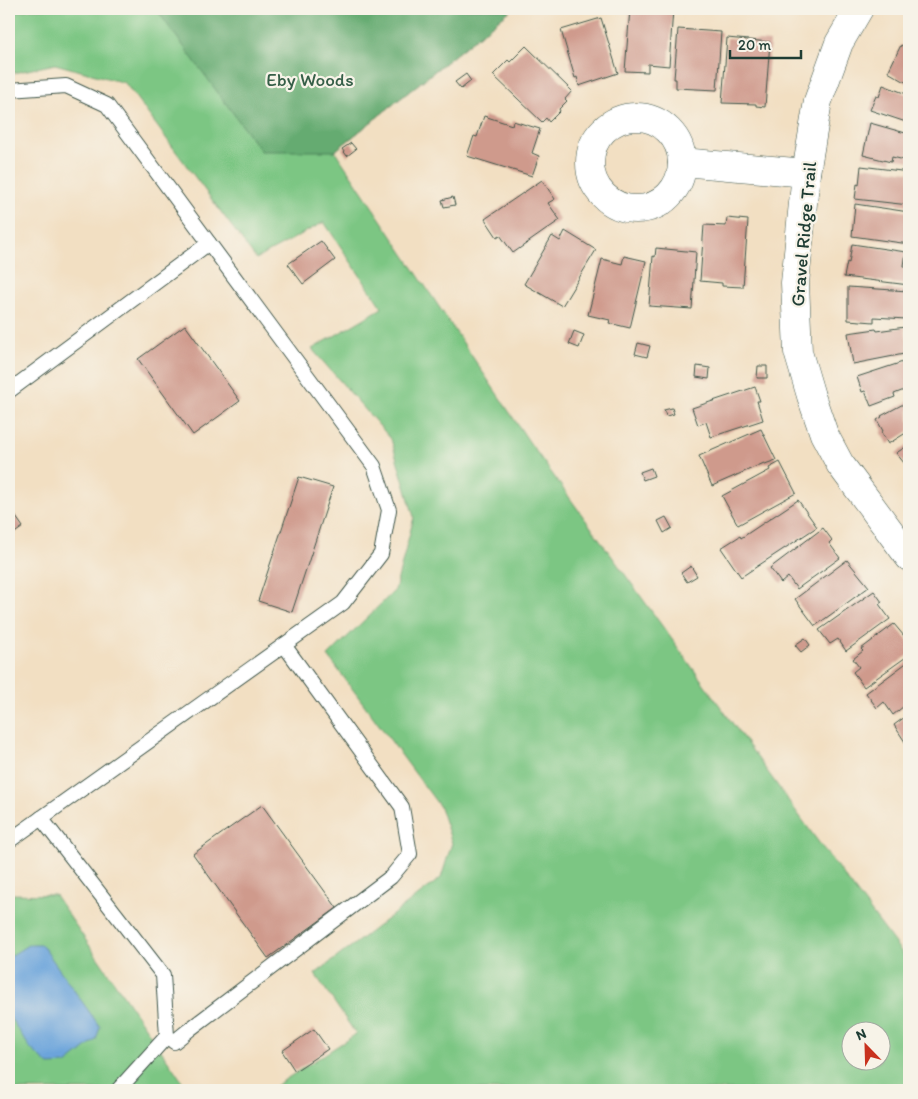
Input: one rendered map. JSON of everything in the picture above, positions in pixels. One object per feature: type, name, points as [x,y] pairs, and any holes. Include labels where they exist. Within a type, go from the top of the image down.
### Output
[{"type":"street","name":"Gravel Ridge Trail","points":[[859,9],[839,43],[818,100],[806,173],[796,283],[798,352],[824,434],[840,464],[909,557]]},
{"type":"street","points":[[682,162],[806,173]]},
{"type":"lane","points":[[9,90],[66,86],[107,105],[374,466],[389,510],[380,554],[343,604],[9,841]]},
{"type":"lane","points":[[9,391],[209,243]]},
{"type":"lane","points":[[41,818],[163,975],[167,1036],[174,1042],[391,878],[410,854],[402,807],[284,645]]},
{"type":"lane","points":[[118,1090],[167,1036]]},
{"type":"green space","points":[[31,9],[512,9],[335,151],[530,443],[814,836],[909,962],[909,1090],[269,1090],[356,1034],[315,974],[441,878],[452,843],[440,807],[328,656],[395,590],[414,517],[391,439],[312,349],[382,308],[324,222],[256,259],[125,83],[55,64],[9,74],[9,13]]},
{"type":"green space","name":"Eby Woods","points":[[156,9],[512,9],[335,151],[261,151]]},
{"type":"green space","points":[[9,894],[55,895],[188,1090],[9,1090]]},
{"type":"water","points":[[28,945],[42,945],[100,1027],[96,1040],[66,1064],[49,1065],[31,1049],[9,1016],[9,957]]},
{"type":"building","points":[[630,9],[673,9],[669,66],[648,64],[648,72],[625,71]]},
{"type":"building","points":[[601,18],[618,73],[579,86],[561,30]]},
{"type":"building","points":[[678,29],[721,32],[717,90],[676,88],[676,79],[674,79]]},
{"type":"building","points":[[727,38],[770,42],[765,107],[756,106],[756,104],[722,103]]},
{"type":"building","points":[[901,45],[909,49],[909,84],[888,72]]},
{"type":"building","points":[[526,46],[572,91],[565,99],[567,101],[559,109],[560,111],[549,122],[546,118],[542,122],[493,75]]},
{"type":"building","points":[[466,74],[471,81],[461,89],[455,82]]},
{"type":"building","points":[[883,85],[909,95],[909,123],[870,110],[876,96],[879,97]]},
{"type":"building","points":[[484,116],[512,125],[513,121],[540,129],[532,153],[539,156],[532,176],[467,156],[474,136],[477,137]]},
{"type":"building","points":[[870,123],[909,134],[909,161],[892,157],[891,162],[863,155]]},
{"type":"building","points":[[351,143],[356,149],[347,156],[342,149]]},
{"type":"building","points":[[861,166],[909,172],[909,205],[855,199]]},
{"type":"building","points":[[542,180],[555,199],[548,203],[560,220],[513,253],[500,235],[497,237],[485,219]]},
{"type":"building","points":[[453,197],[455,205],[444,207],[442,200]]},
{"type":"building","points":[[855,204],[909,212],[909,244],[852,236]]},
{"type":"building","points":[[727,218],[748,220],[743,287],[722,286],[722,283],[700,281],[704,225],[726,226]]},
{"type":"building","points":[[565,231],[596,250],[562,306],[524,284],[552,236],[560,241]]},
{"type":"building","points":[[321,241],[335,260],[303,284],[288,264]]},
{"type":"building","points":[[852,244],[906,252],[904,266],[909,267],[909,285],[844,277],[847,262],[849,263]]},
{"type":"building","points":[[656,248],[696,252],[692,309],[649,306],[653,256],[655,257]]},
{"type":"building","points":[[624,256],[646,261],[630,328],[609,323],[610,320],[588,315],[602,259],[622,264]]},
{"type":"building","points":[[848,287],[908,291],[906,319],[874,317],[874,322],[848,320]]},
{"type":"building","points":[[185,325],[240,401],[193,435],[138,359]]},
{"type":"building","points":[[905,327],[909,353],[853,364],[848,333]]},
{"type":"building","points":[[574,331],[584,335],[579,348],[569,344]]},
{"type":"building","points":[[638,343],[650,346],[647,357],[635,354]]},
{"type":"building","points":[[909,360],[909,388],[894,394],[895,397],[871,406],[865,391],[862,392],[857,377]]},
{"type":"building","points":[[697,366],[710,368],[709,379],[696,377]]},
{"type":"building","points":[[758,366],[767,366],[767,378],[757,378]]},
{"type":"building","points":[[755,387],[760,401],[757,401],[763,420],[711,437],[706,422],[698,425],[692,408]]},
{"type":"building","points":[[909,401],[909,431],[888,444],[877,420]]},
{"type":"building","points":[[672,408],[674,414],[666,416],[664,410]]},
{"type":"building","points":[[761,429],[776,460],[764,463],[712,486],[699,456]]},
{"type":"building","points":[[909,445],[909,469],[896,453]]},
{"type":"building","points":[[780,462],[796,493],[738,525],[722,496],[770,470],[769,468]]},
{"type":"building","points":[[651,468],[654,476],[643,480],[640,472]]},
{"type":"building","points":[[299,477],[333,487],[292,612],[258,601]]},
{"type":"building","points":[[798,500],[817,527],[741,577],[721,548],[740,536],[741,538]]},
{"type":"building","points":[[9,507],[23,527],[9,537]]},
{"type":"building","points":[[666,517],[672,528],[664,533],[658,521]]},
{"type":"building","points":[[823,528],[832,540],[829,543],[840,558],[797,589],[788,577],[781,583],[770,568]]},
{"type":"building","points":[[847,560],[869,587],[815,626],[795,599]]},
{"type":"building","points":[[691,566],[697,576],[687,582],[681,573]]},
{"type":"building","points":[[874,591],[882,602],[879,604],[890,619],[846,651],[838,639],[830,644],[819,630]]},
{"type":"building","points":[[894,624],[909,642],[909,655],[864,687],[853,672],[859,667],[853,659],[863,651],[861,649]]},
{"type":"building","points":[[805,638],[810,645],[801,652],[795,645]]},
{"type":"building","points":[[909,661],[909,702],[893,715],[884,702],[877,708],[866,693]]},
{"type":"building","points":[[909,714],[909,748],[894,725]]},
{"type":"building","points":[[262,805],[337,908],[268,958],[193,854]]},
{"type":"building","points":[[314,1029],[328,1049],[295,1071],[282,1051]]}]
